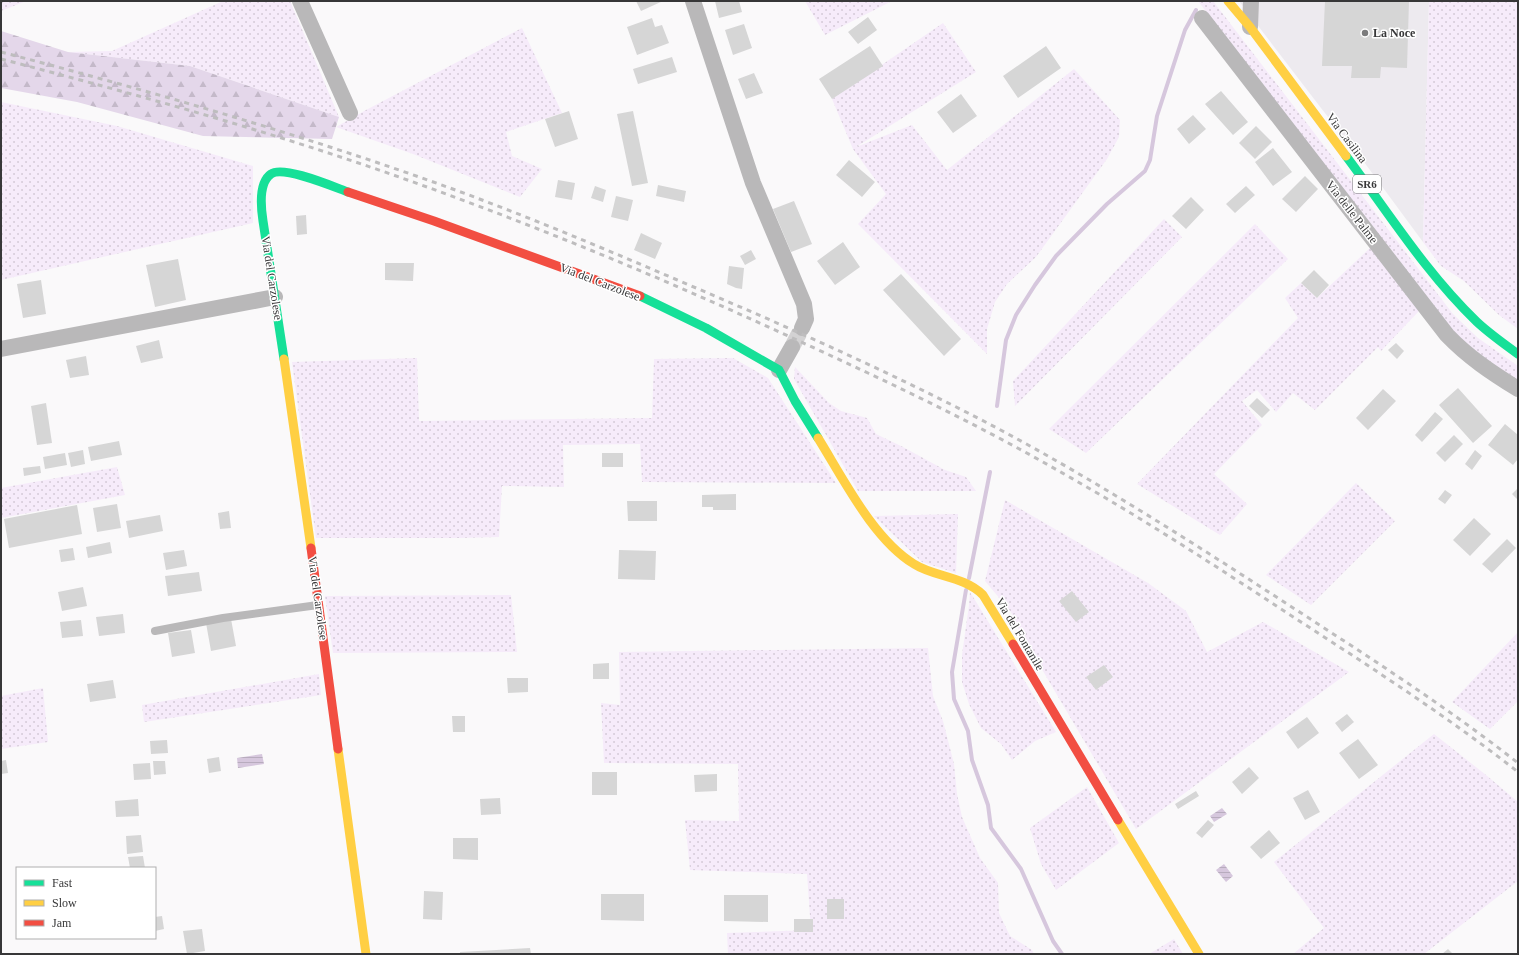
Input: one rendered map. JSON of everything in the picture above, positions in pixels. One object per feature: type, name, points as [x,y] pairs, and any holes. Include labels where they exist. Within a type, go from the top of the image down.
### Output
[{"type":"street","points":[[300,1],[350,113]]},
{"type":"street","points":[[693,1],[754,184],[804,304],[806,319],[802,328]]},
{"type":"street","points":[[1228,1],[1238,4],[1245,1]]},
{"type":"street","name":"Via Casilina","points":[[1228,1],[1250,27],[1439,280],[1477,322],[1494,337],[1518,354]]},
{"type":"street","points":[[1250,1],[1250,27]]},
{"type":"street","name":"Via delle Palme","points":[[1202,18],[1447,335],[1475,361],[1518,388]]},
{"type":"street","name":"Via del Carzolese","points":[[366,954],[319,605],[263,218],[262,196],[267,177],[272,173],[281,171],[296,174],[409,212],[562,267],[637,296],[695,322],[779,370]]},
{"type":"street","points":[[1,349],[275,297]]},
{"type":"street","points":[[779,370],[792,347]]},
{"type":"street","name":"Via del Fontanile","points":[[779,370],[795,401],[825,451],[882,536],[907,560],[926,569],[956,579],[980,591],[991,606],[1059,723],[1199,954]]},
{"type":"lane","points":[[155,631],[223,618],[319,605]]},
{"type":"shaded area","points":[[1,1],[26,1],[1,11]]},
{"type":"shaded area","points":[[223,1],[290,1],[339,117],[190,66],[68,52],[112,51]]},
{"type":"shaded area","points":[[805,1],[892,1],[825,35]]},
{"type":"shaded area","points":[[1198,1],[1213,1],[1453,314],[1478,338],[1518,366],[1518,380],[1500,370],[1467,346],[1437,314]]},
{"type":"shaded area","points":[[1239,1],[1429,1],[1423,242],[1364,162]]},
{"type":"shaded area","points":[[1429,1],[1518,1],[1518,329],[1499,315],[1464,281],[1441,266],[1423,242]]},
{"type":"shaded area","points":[[943,23],[976,72],[856,147],[912,125],[947,170],[1074,69],[1120,120],[1119,137],[1107,159],[1036,257],[1007,284],[995,302],[987,329],[987,354],[858,224],[886,194],[853,149],[832,99]]},
{"type":"shaded area","points":[[522,28],[562,113],[506,132],[512,156],[542,169],[520,197],[413,154],[336,127],[366,110]]},
{"type":"shaded area","points":[[1,102],[117,126],[253,166],[253,223],[1,280]]},
{"type":"shaded area","points":[[1164,219],[1182,237],[1015,406],[1013,381]]},
{"type":"shaded area","points":[[1255,224],[1288,259],[1086,453],[1049,429]]},
{"type":"shaded area","points":[[1372,246],[1420,310],[1381,351],[1378,347],[1315,410],[1293,393],[1276,412],[1257,390],[1242,401],[1262,425],[1214,474],[1247,504],[1220,535],[1137,484],[1298,318],[1285,298],[1301,283],[1317,298]]},
{"type":"shaded area","points":[[417,358],[419,421],[652,418],[654,359],[733,358],[768,378],[836,483],[642,482],[640,444],[563,445],[564,487],[502,486],[499,537],[316,538],[292,362]]},
{"type":"shaded area","points":[[795,367],[829,403],[841,411],[867,418],[876,434],[945,470],[966,477],[976,491],[858,491],[794,379]]},
{"type":"shaded area","points":[[117,467],[125,495],[1,518],[1,488]]},
{"type":"shaded area","points":[[1356,483],[1395,521],[1311,605],[1266,575]]},
{"type":"shaded area","points":[[1005,500],[1148,583],[1186,611],[1207,652],[1263,622],[1349,672],[1136,829],[1020,632],[1011,612],[985,581]]},
{"type":"shaded area","points":[[958,514],[956,573],[922,562],[874,516]]},
{"type":"shaded area","points":[[970,592],[1056,732],[1035,741],[1012,760],[1001,744],[981,728],[969,704],[962,682],[962,655]]},
{"type":"shaded area","points":[[511,595],[517,652],[333,653],[325,596]]},
{"type":"shaded area","points":[[1518,632],[1518,701],[1490,729],[1452,702]]},
{"type":"shaded area","points":[[928,648],[933,696],[943,721],[954,764],[957,794],[962,817],[980,858],[998,883],[999,913],[1010,936],[1032,950],[1034,954],[728,954],[727,933],[811,930],[807,874],[690,870],[685,820],[739,821],[738,764],[604,763],[601,703],[620,705],[619,652]]},
{"type":"shaded area","points":[[319,674],[321,695],[144,722],[142,705]]},
{"type":"shaded area","points":[[43,688],[48,742],[1,749],[1,696]]},
{"type":"shaded area","points":[[1434,734],[1518,802],[1518,881],[1424,954],[1293,954],[1324,928],[1274,862]]},
{"type":"shaded area","points":[[262,754],[264,764],[238,768],[237,758]]},
{"type":"shaded area","points":[[1087,787],[1119,843],[1056,890],[1041,864],[1030,828]]},
{"type":"shaded area","points":[[1222,808],[1227,814],[1214,822],[1210,816]]},
{"type":"shaded area","points":[[1224,864],[1233,876],[1226,882],[1216,870]]},
{"type":"shaded area","points":[[1174,939],[1183,954],[1149,954]]},
{"type":"green space","points":[[1,31],[68,52],[190,66],[339,117],[332,139],[203,136],[77,102],[1,88]]},
{"type":"building","points":[[636,1],[663,1],[641,11]]},
{"type":"building","points":[[715,1],[739,1],[742,12],[719,18]]},
{"type":"building","name":"La Noce","points":[[1325,1],[1409,1],[1407,68],[1381,67],[1380,78],[1351,78],[1352,66],[1322,66]]},
{"type":"building","points":[[868,17],[877,30],[858,44],[848,32]]},
{"type":"building","points":[[652,18],[655,27],[662,25],[669,43],[637,55],[627,27]]},
{"type":"building","points":[[744,24],[752,48],[733,55],[725,30]]},
{"type":"building","points":[[870,46],[883,66],[832,99],[819,79]]},
{"type":"building","points":[[1046,46],[1061,68],[1018,98],[1003,76]]},
{"type":"building","points":[[672,57],[677,72],[638,84],[633,69]]},
{"type":"building","points":[[754,73],[763,93],[746,99],[738,79]]},
{"type":"building","points":[[1221,91],[1248,122],[1233,135],[1205,104]]},
{"type":"building","points":[[961,94],[977,116],[953,133],[937,112]]},
{"type":"building","points":[[569,111],[578,139],[555,147],[545,119]]},
{"type":"building","points":[[633,111],[648,183],[632,186],[617,114]]},
{"type":"building","points":[[1193,115],[1206,129],[1189,144],[1177,129]]},
{"type":"building","points":[[1256,126],[1272,142],[1255,159],[1239,143]]},
{"type":"building","points":[[1273,148],[1292,172],[1273,186],[1255,162]]},
{"type":"building","points":[[849,160],[875,182],[862,197],[836,175]]},
{"type":"building","points":[[1305,176],[1318,189],[1296,212],[1282,199]]},
{"type":"building","points":[[558,180],[575,183],[572,200],[555,197]]},
{"type":"building","points":[[658,185],[686,191],[684,202],[656,196]]},
{"type":"building","points":[[595,186],[606,190],[603,202],[591,198]]},
{"type":"building","points":[[1246,186],[1255,195],[1235,213],[1226,204]]},
{"type":"building","points":[[616,196],[633,200],[628,221],[611,217]]},
{"type":"building","points":[[1191,197],[1204,210],[1186,229],[1172,216]]},
{"type":"building","points":[[794,201],[812,244],[791,252],[773,209]]},
{"type":"building","points":[[306,215],[307,234],[297,235],[296,216]]},
{"type":"building","points":[[641,233],[662,243],[655,259],[634,250]]},
{"type":"building","points":[[843,242],[860,267],[835,285],[817,261]]},
{"type":"building","points":[[751,250],[756,259],[745,265],[740,256]]},
{"type":"building","points":[[178,259],[186,300],[155,307],[146,265]]},
{"type":"building","points":[[385,263],[414,263],[413,281],[385,280]]},
{"type":"building","points":[[729,266],[744,268],[742,289],[727,284]]},
{"type":"building","points":[[1314,270],[1329,285],[1317,298],[1301,283]]},
{"type":"building","points":[[901,274],[961,339],[944,356],[883,290]]},
{"type":"building","points":[[41,280],[46,314],[23,318],[17,284]]},
{"type":"building","points":[[159,340],[163,358],[141,363],[136,346]]},
{"type":"building","points":[[1396,343],[1404,351],[1397,359],[1388,350]]},
{"type":"building","points":[[86,356],[89,375],[70,378],[66,360]]},
{"type":"building","points":[[1458,388],[1492,426],[1473,443],[1439,405]]},
{"type":"building","points":[[1383,389],[1396,401],[1368,430],[1356,418]]},
{"type":"building","points":[[1257,398],[1270,410],[1262,418],[1249,406]]},
{"type":"building","points":[[46,403],[52,443],[37,445],[31,406]]},
{"type":"building","points":[[1435,412],[1443,419],[1422,442],[1415,435]]},
{"type":"building","points":[[1505,424],[1518,435],[1518,459],[1513,465],[1488,445]]},
{"type":"building","points":[[1454,435],[1463,444],[1445,462],[1436,453]]},
{"type":"building","points":[[119,441],[122,455],[91,461],[88,447]]},
{"type":"building","points":[[83,450],[85,464],[71,467],[68,453]]},
{"type":"building","points":[[1475,450],[1482,456],[1472,470],[1465,464]]},
{"type":"building","points":[[65,453],[67,465],[45,469],[43,457]]},
{"type":"building","points":[[602,453],[623,453],[623,467],[602,467]]},
{"type":"building","points":[[40,466],[41,473],[24,476],[23,468]]},
{"type":"building","points":[[1518,488],[1518,500],[1512,494]]},
{"type":"building","points":[[1445,490],[1452,495],[1445,504],[1438,499]]},
{"type":"building","points":[[736,494],[736,510],[713,510],[713,507],[702,507],[702,495]]},
{"type":"building","points":[[627,501],[657,501],[657,521],[628,521]]},
{"type":"building","points":[[117,504],[121,528],[97,532],[93,508]]},
{"type":"building","points":[[77,505],[82,534],[9,548],[4,519]]},
{"type":"building","points":[[229,511],[231,528],[220,529],[218,513]]},
{"type":"building","points":[[160,515],[163,531],[129,538],[126,521]]},
{"type":"building","points":[[1474,518],[1491,534],[1470,556],[1453,540]]},
{"type":"building","points":[[1507,539],[1516,548],[1492,573],[1482,564]]},
{"type":"building","points":[[110,542],[112,553],[88,558],[86,547]]},
{"type":"building","points":[[73,548],[75,560],[61,562],[59,550]]},
{"type":"building","points":[[184,550],[187,566],[166,570],[163,553]]},
{"type":"building","points":[[619,550],[656,551],[655,580],[618,579]]},
{"type":"building","points":[[199,572],[202,591],[168,596],[165,576]]},
{"type":"building","points":[[83,587],[87,606],[62,611],[58,592]]},
{"type":"building","points":[[1072,591],[1089,612],[1076,622],[1059,601]]},
{"type":"building","points":[[123,614],[125,633],[99,636],[96,617]]},
{"type":"building","points":[[231,619],[236,646],[211,651],[206,623]]},
{"type":"building","points":[[81,620],[83,636],[62,638],[60,622]]},
{"type":"building","points":[[191,630],[195,653],[172,657],[168,633]]},
{"type":"building","points":[[609,663],[609,679],[593,679],[593,664]]},
{"type":"building","points":[[1104,665],[1113,677],[1096,690],[1086,677]]},
{"type":"building","points":[[507,678],[528,678],[528,692],[508,693]]},
{"type":"building","points":[[113,680],[116,698],[90,702],[87,684]]},
{"type":"building","points":[[1347,714],[1354,722],[1342,732],[1335,723]]},
{"type":"building","points":[[452,716],[465,716],[465,732],[453,732]]},
{"type":"building","points":[[1307,717],[1319,733],[1298,749],[1286,732]]},
{"type":"building","points":[[1358,739],[1378,765],[1359,779],[1339,753]]},
{"type":"building","points":[[167,740],[168,753],[151,754],[150,741]]},
{"type":"building","points":[[219,757],[221,771],[209,773],[207,759]]},
{"type":"building","points":[[6,760],[8,773],[1,774],[1,761]]},
{"type":"building","points":[[153,761],[165,761],[166,774],[154,775]]},
{"type":"building","points":[[150,763],[151,779],[134,780],[133,764]]},
{"type":"building","points":[[1249,767],[1259,778],[1242,794],[1232,782]]},
{"type":"building","points":[[592,772],[617,772],[617,795],[592,795]]},
{"type":"building","points":[[717,774],[717,791],[695,792],[694,775]]},
{"type":"building","points":[[1308,790],[1320,812],[1305,820],[1293,798]]},
{"type":"building","points":[[1196,791],[1199,796],[1178,809],[1175,804]]},
{"type":"building","points":[[500,798],[501,814],[481,815],[480,799]]},
{"type":"building","points":[[138,799],[139,816],[116,817],[115,801]]},
{"type":"building","points":[[1208,820],[1214,825],[1202,838],[1196,833]]},
{"type":"building","points":[[1269,830],[1280,843],[1261,859],[1250,847]]},
{"type":"building","points":[[141,835],[143,852],[127,854],[126,836]]},
{"type":"building","points":[[453,838],[478,838],[478,860],[453,859]]},
{"type":"building","points":[[143,856],[145,867],[130,867],[128,857]]},
{"type":"building","points":[[424,891],[443,892],[442,920],[423,919]]},
{"type":"building","points":[[601,894],[644,894],[644,921],[601,920]]},
{"type":"building","points":[[724,895],[768,895],[768,922],[724,921]]},
{"type":"building","points":[[827,899],[844,899],[844,919],[827,919]]},
{"type":"building","points":[[162,916],[164,929],[156,931],[156,917]]},
{"type":"building","points":[[794,919],[813,919],[813,932],[794,932]]},
{"type":"building","points":[[202,929],[205,951],[187,954],[183,931]]},
{"type":"building","points":[[530,948],[531,954],[460,954],[460,952]]},
{"type":"building","points":[[1448,949],[1453,954],[1442,954]]},
{"type":"waterway","points":[[997,406],[1006,340],[1016,315],[1056,256],[1107,204],[1145,171],[1150,160],[1157,116],[1185,30],[1196,10]]},
{"type":"waterway","points":[[969,578],[990,472]]},
{"type":"waterway","points":[[966,590],[952,672],[954,699],[968,731],[972,760],[988,805],[991,828],[1021,869],[1053,941],[1062,954]]},
{"type":"tunnel","points":[[792,347],[802,328]]},
{"type":"railway","points":[[1,52],[251,122],[350,153],[434,182],[504,208],[607,250],[823,343],[968,413],[1048,456],[1127,502],[1281,600],[1431,699],[1518,763]]},
{"type":"railway","points":[[1,59],[152,100],[301,144],[450,195],[501,214],[651,275],[863,371],[926,401],[1019,449],[1138,517],[1401,688],[1461,729],[1518,772]]},
{"type":"traffic: fast","points":[[1346,156],[1408,242],[1458,303],[1492,335],[1518,354]]},
{"type":"traffic: fast","points":[[284,359],[262,216],[261,196],[264,183],[271,174],[286,172],[297,174],[348,192]]},
{"type":"traffic: fast","points":[[640,296],[706,328],[779,370],[795,401],[818,438]]},
{"type":"traffic: slow","points":[[1228,1],[1250,27],[1346,156]]},
{"type":"traffic: slow","points":[[284,359],[311,548]]},
{"type":"traffic: slow","points":[[818,438],[860,507],[885,539],[899,553],[914,564],[931,572],[967,584],[983,595],[1013,644]]},
{"type":"traffic: slow","points":[[338,749],[366,954]]},
{"type":"traffic: slow","points":[[1118,820],[1199,954]]},
{"type":"traffic: jam","points":[[348,192],[434,221],[640,296]]},
{"type":"traffic: jam","points":[[311,548],[338,749]]},
{"type":"traffic: jam","points":[[1013,644],[1118,820]]},
{"type":"place","name":"La Noce","points":[[1365,33]]}]
